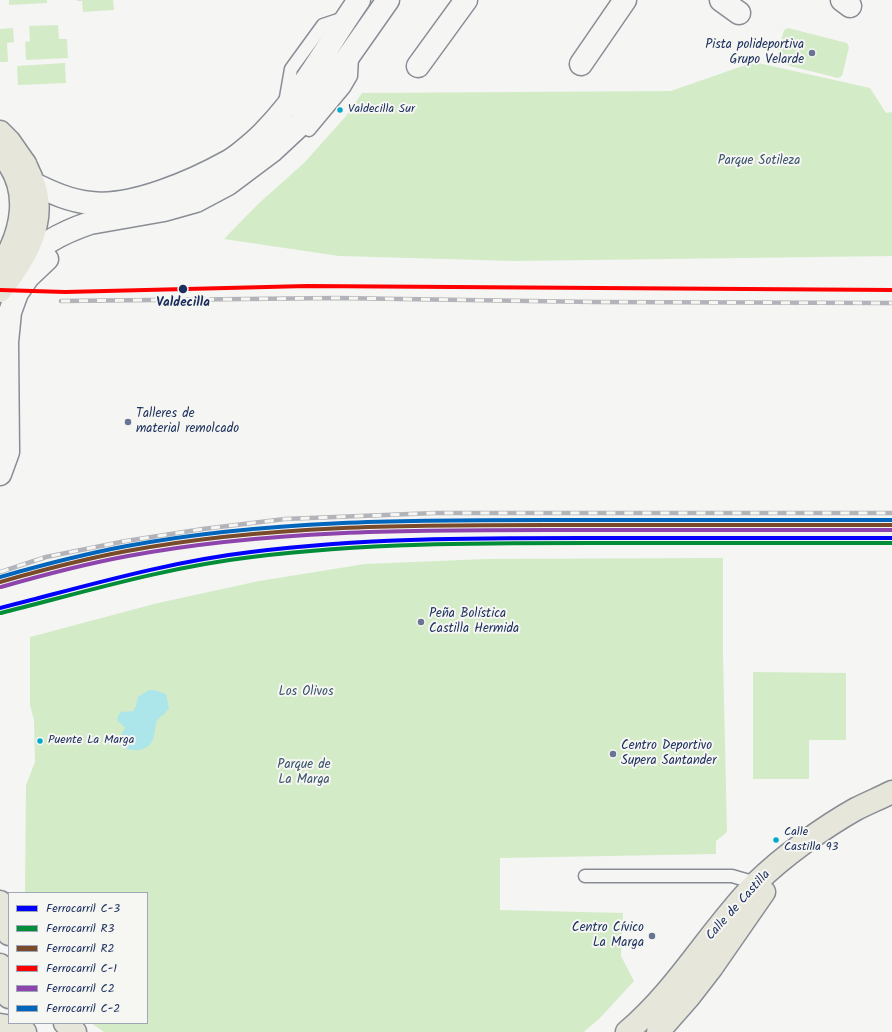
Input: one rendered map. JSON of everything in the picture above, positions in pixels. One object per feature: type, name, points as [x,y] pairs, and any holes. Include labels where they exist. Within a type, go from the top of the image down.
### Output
[{"type":"main road","points":[[0,309],[12,275],[29,255],[41,246],[80,226],[90,223],[164,210],[196,201],[228,184],[272,151],[301,124],[388,0]]},
{"type":"main road","points":[[418,66],[466,0]]},
{"type":"main road","points":[[580,64],[625,0]]},
{"type":"main road","points":[[721,0],[739,13]]},
{"type":"main road","points":[[2,141],[9,165],[18,172],[62,196],[91,203],[116,203],[157,193],[194,178],[230,160],[265,131],[295,94],[354,8]]},
{"type":"main road","points":[[12,275],[13,244],[20,220],[21,197],[18,172]]},
{"type":"main road","points":[[0,474],[8,452],[7,342],[9,318],[17,293],[28,277],[12,275]]},
{"type":"main road","name":"Calle de Castilla","points":[[627,1031],[682,975],[711,936],[756,883],[783,859],[824,829],[856,809],[892,792]]},
{"type":"main road","points":[[658,1032],[688,998],[712,967],[770,883],[798,848]]},
{"type":"main road","points":[[0,902],[8,930]]},
{"type":"main road","points":[[0,965],[8,993]]},
{"type":"main road","points":[[66,1024],[75,1032]]},
{"type":"lane","points":[[585,876],[732,876],[756,883]]},
{"type":"green space","points":[[9,0],[47,0],[47,3],[9,5]]},
{"type":"green space","points":[[77,0],[113,0],[114,10],[83,12],[82,1]]},
{"type":"green space","points":[[58,25],[59,39],[67,39],[68,58],[26,60],[25,42],[30,41],[29,26]]},
{"type":"green space","points":[[13,28],[14,42],[7,43],[8,62],[0,62],[0,29]]},
{"type":"green space","name":"Pista polideportiva Grupo Velarde","points":[[788,28],[847,43],[849,47],[842,76],[838,78],[778,63],[776,59],[784,30]]},
{"type":"green space","name":"Parque Sotileza","points":[[754,62],[870,88],[886,113],[892,112],[892,256],[515,261],[339,256],[224,239],[258,204],[304,163],[346,116],[362,93],[671,91]]},
{"type":"green space","points":[[65,63],[66,83],[18,85],[17,66]]},
{"type":"green space","name":"Parque de La Marga","points":[[723,558],[723,658],[727,832],[716,841],[716,854],[500,858],[500,910],[623,913],[621,956],[634,981],[600,1018],[583,1032],[104,1032],[92,1024],[148,1024],[148,892],[25,892],[26,785],[35,762],[34,720],[30,705],[30,637],[158,603],[259,581],[365,564],[486,559]]},
{"type":"green space","points":[[753,672],[846,673],[846,740],[809,740],[809,779],[753,779]]},
{"type":"water","points":[[149,690],[166,694],[169,708],[157,720],[151,744],[139,750],[124,748],[120,746],[119,740],[125,728],[117,720],[118,716],[121,712],[133,711],[138,697]]},
{"type":"railway","points":[[61,301],[337,298],[594,302],[892,303]]},
{"type":"railway","points":[[0,572],[46,557],[126,541],[203,529],[285,519],[435,513],[892,513]]},
{"type":"rail line","name":"C-1","points":[[0,290],[65,292],[307,286],[892,290]]},
{"type":"rail line","name":"C-2","points":[[0,577],[63,560],[127,546],[182,537],[291,526],[457,520],[892,520]]},
{"type":"rail line","name":"R2","points":[[0,582],[63,565],[127,551],[182,542],[291,531],[457,525],[892,525]]},
{"type":"rail line","name":"C2","points":[[1,587],[64,570],[128,556],[183,547],[292,536],[458,530],[892,530]]},
{"type":"rail line","name":"C-3","points":[[0,608],[125,576],[188,562],[219,556],[293,547],[376,541],[502,538],[892,538]]},
{"type":"rail line","name":"R3","points":[[1,613],[126,581],[189,567],[220,561],[294,552],[378,546],[505,543],[892,543]]},
{"type":"place","name":"Pista polideportiva Grupo Velarde","points":[[812,53]]},
{"type":"place","name":"Valdecilla Sur","points":[[340,110]]},
{"type":"place","name":"Valdecilla","points":[[183,289]]},
{"type":"place","name":"Talleres de material remolcado","points":[[128,422]]},
{"type":"place","name":"Peña Bolística Castilla Hermida","points":[[421,622]]},
{"type":"place","name":"Puente La Marga","points":[[40,741]]},
{"type":"place","name":"Centro Deportivo Supera Santander","points":[[613,754]]},
{"type":"place","name":"Calle Castilla 93","points":[[776,840]]},
{"type":"place","name":"Centro Cívico La Marga","points":[[652,936]]},
{"type":"park label","name":"Los Olivos","points":[[306,693]]}]
